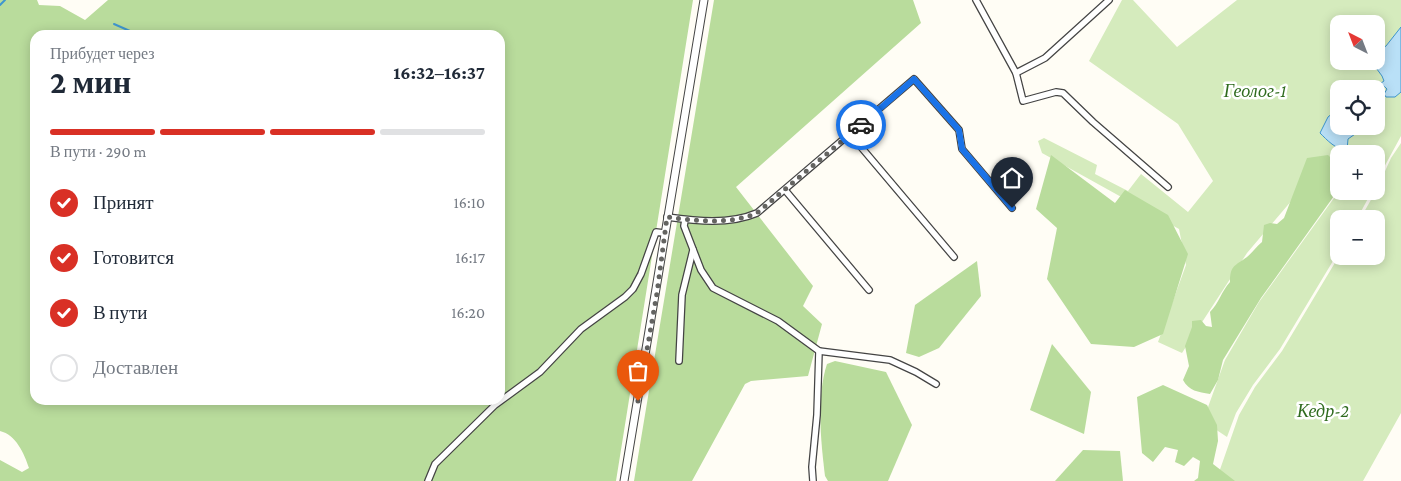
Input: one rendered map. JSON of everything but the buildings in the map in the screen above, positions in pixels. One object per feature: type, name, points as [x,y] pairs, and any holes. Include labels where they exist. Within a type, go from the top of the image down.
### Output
[{"type":"street","points":[[624,481],[657,293],[664,233],[704,0]]},
{"type":"street","points":[[976,0],[1016,73],[1023,101],[1056,92],[1063,93],[1093,122],[1168,187]]},
{"type":"street","points":[[1016,73],[1045,58],[1109,0]]},
{"type":"street","points":[[667,217],[697,221],[746,218],[757,213],[914,79],[959,130],[962,149],[1012,208]]},
{"type":"street","points":[[850,134],[954,257]]},
{"type":"street","points":[[784,190],[869,290]]},
{"type":"street","points":[[685,220],[684,226],[701,270],[713,288],[778,320],[818,351],[890,360],[936,384]]},
{"type":"street","points":[[505,398],[540,372],[581,329],[633,289],[641,274],[656,232],[664,233]]},
{"type":"street","points":[[679,362],[682,295],[693,250]]},
{"type":"street","points":[[813,481],[812,467],[817,415],[818,351]]},
{"type":"street","points":[[428,481],[435,464],[495,405]]},
{"type":"green space","points":[[0,0],[37,0],[39,5],[60,6],[85,20],[108,0],[693,0],[616,481],[0,481],[0,460],[22,472],[29,468],[22,451],[11,436],[0,431]]},
{"type":"green space","points":[[714,0],[913,0],[921,23],[736,187],[813,286],[803,306],[822,324],[808,376],[751,381],[745,384],[692,481],[634,481]]},
{"type":"green space","name":"Геолог-1","points":[[1122,0],[1133,0],[1177,47],[1237,0],[1401,0],[1401,136],[1385,165],[1385,145],[1330,145],[1330,170],[1323,161],[1247,253],[1182,353],[1158,342],[1186,265],[1179,229],[1042,153],[1038,141],[1044,138],[1097,165],[1095,174],[1128,191],[1141,174],[1188,212],[1213,181],[1178,124],[1089,61]]},
{"type":"green space","name":"Кедр-2","points":[[1401,143],[1401,413],[1363,481],[1216,481],[1239,415],[1255,387],[1282,351],[1334,265],[1385,265],[1385,210],[1365,210],[1371,200],[1385,200],[1385,171]]},
{"type":"green space","points":[[1051,155],[1115,203],[1125,190],[1168,215],[1188,254],[1163,334],[1134,347],[1091,344],[1047,279],[1057,228],[1036,209]]},
{"type":"green space","points":[[1328,155],[1330,157],[1331,200],[1261,298],[1223,360],[1218,380],[1210,394],[1191,389],[1183,380],[1189,366],[1185,346],[1192,327],[1192,321],[1201,320],[1206,326],[1212,327],[1210,312],[1230,282],[1232,269],[1262,242],[1264,225],[1270,223],[1277,224],[1284,218],[1307,158]]},
{"type":"green space","points":[[1333,200],[1367,200],[1362,210],[1330,210],[1331,265],[1280,349],[1253,385],[1236,413],[1227,437],[1203,421],[1225,360],[1259,302]]},
{"type":"green space","points":[[977,261],[981,296],[939,348],[919,357],[906,353],[915,305]]},
{"type":"green space","points":[[1052,344],[1091,392],[1084,434],[1030,410]]},
{"type":"green space","points":[[835,361],[886,372],[912,425],[888,481],[828,481],[825,476],[821,435],[821,391],[827,364]]},
{"type":"green space","points":[[1163,385],[1207,405],[1217,425],[1218,441],[1213,464],[1235,481],[1194,481],[1198,478],[1200,461],[1193,457],[1184,466],[1175,462],[1178,450],[1165,447],[1153,462],[1142,453],[1137,397]]},
{"type":"green space","points":[[1083,450],[1120,451],[1123,481],[1055,481]]},
{"type":"water","points":[[1401,27],[1401,92],[1395,97],[1385,96],[1387,89],[1385,87],[1385,80],[1378,70],[1385,70],[1386,46]]},
{"type":"water","points":[[1330,115],[1330,135],[1354,135],[1348,139],[1347,145],[1334,145],[1320,133]]},
{"type":"waterway","points":[[0,5],[5,0]]},
{"type":"waterway","points":[[114,24],[128,30]]},
{"type":"way so far","points":[[638,401],[657,293],[667,217],[697,221],[746,218],[757,213],[861,125]]},
{"type":"route","points":[[861,125],[914,79],[959,130],[962,149],[1012,208]]}]
